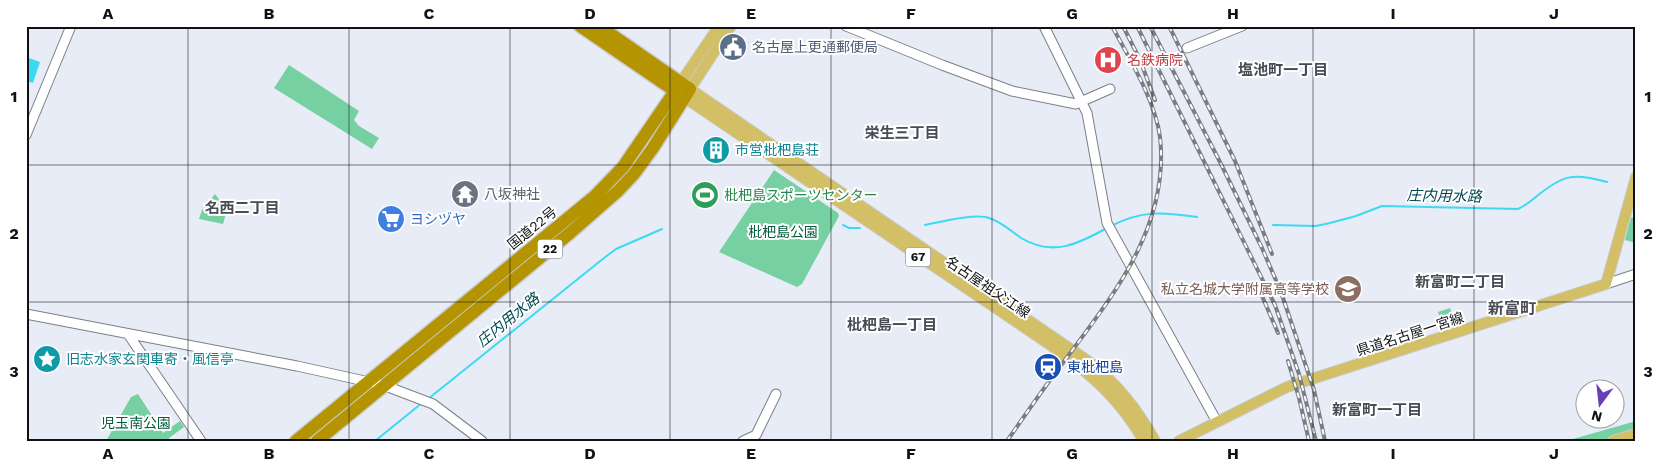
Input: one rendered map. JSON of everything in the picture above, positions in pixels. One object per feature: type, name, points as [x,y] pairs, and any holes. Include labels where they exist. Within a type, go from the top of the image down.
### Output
[{"type":"highway","points":[[580,26],[683,90]]},
{"type":"highway","points":[[599,26],[683,90]]},
{"type":"highway","name":"国道22号","points":[[296,441],[595,196],[623,167],[683,90]]},
{"type":"highway","name":"国道22号","points":[[317,441],[570,233],[618,191],[634,174],[653,148],[683,90]]},
{"type":"main road","points":[[683,90],[718,26]]},
{"type":"main road","points":[[683,90],[731,26]]},
{"type":"main road","name":"名古屋祖父江線","points":[[683,90],[1078,366],[1112,395],[1133,422],[1144,441]]},
{"type":"main road","name":"名古屋祖父江線","points":[[683,90],[1088,361],[1130,401],[1155,441]]},
{"type":"main road","points":[[1606,284],[1636,177]]},
{"type":"main road","name":"県道名古屋一宮線","points":[[1179,441],[1287,387],[1606,284]]},
{"type":"main road","points":[[1612,441],[1636,434]]},
{"type":"street","points":[[26,135],[71,26]]},
{"type":"street","points":[[846,26],[942,65],[1012,90],[1076,104],[1110,88]]},
{"type":"street","points":[[1044,26],[1087,113],[1109,228],[1217,422]]},
{"type":"street","points":[[1187,48],[1242,26]]},
{"type":"street","points":[[1606,284],[1636,274]]},
{"type":"street","points":[[26,314],[297,366],[384,385],[431,403],[482,441]]},
{"type":"street","points":[[128,334],[201,441]]},
{"type":"street","points":[[743,441],[756,435],[776,394]]},
{"type":"green space","points":[[289,65],[359,111],[354,120],[359,126],[379,138],[372,149],[274,88]]},
{"type":"green space","name":"枇杷島公園","points":[[774,170],[838,213],[839,216],[802,284],[797,287],[719,252]]},
{"type":"green space","points":[[215,194],[227,210],[223,224],[199,219],[202,210]]},
{"type":"green space","points":[[1631,217],[1636,219],[1636,243],[1625,240]]},
{"type":"green space","points":[[1450,308],[1456,326],[1444,330],[1438,312]]},
{"type":"green space","name":"児玉南公園","points":[[138,394],[163,433],[180,421],[184,427],[169,438],[170,441],[106,441],[131,397]]},
{"type":"green space","points":[[1636,421],[1636,430],[1600,441],[1566,441],[1604,430],[1624,430],[1624,424]]},
{"type":"water","points":[[29,58],[40,62],[33,83],[26,81],[26,65]]},
{"type":"waterway","name":"庄内用水路","points":[[1273,225],[1316,226],[1356,216],[1382,206],[1518,209],[1555,183],[1570,177],[1586,177],[1607,182]]},
{"type":"waterway","points":[[1111,226],[1143,215],[1163,213],[1197,217]]},
{"type":"waterway","points":[[925,225],[957,218],[989,218],[997,221],[1021,238],[1044,247],[1065,246],[1075,243],[1107,228]]},
{"type":"waterway","points":[[843,225],[849,228],[860,228]]},
{"type":"waterway","name":"庄内用水路","points":[[428,399],[616,249],[662,229]]},
{"type":"waterway","name":"庄内用水路","points":[[375,441],[422,403]]},
{"type":"railway","points":[[1007,441],[1118,286],[1134,259],[1147,231],[1156,201],[1161,170],[1160,137],[1157,123],[1141,80],[1112,26]]},
{"type":"railway","points":[[1123,26],[1140,60],[1155,100]]},
{"type":"railway","points":[[1137,26],[1275,305],[1299,374],[1316,441]]},
{"type":"railway","points":[[1150,26],[1221,164],[1281,292],[1314,390],[1325,441]]},
{"type":"railway","points":[[1169,26],[1235,161],[1272,254]]},
{"type":"railway","points":[[1256,282],[1278,333]]},
{"type":"railway","points":[[1288,361],[1309,441]]},
{"type":"place","name":"名古屋上更通郵便局","points":[[733,47]]},
{"type":"place","name":"名鉄病院","points":[[1108,60]]},
{"type":"place","name":"市営枇杷島荘","points":[[716,150]]},
{"type":"place","name":"八坂神社","points":[[465,194]]},
{"type":"place","name":"枇杷島スポーツセンター","points":[[705,195]]},
{"type":"place","name":"ヨシヅヤ","points":[[391,219]]},
{"type":"place","name":"私立名城大学附属高等学校","points":[[1348,289]]},
{"type":"place","name":"旧志水家玄関車寄・風信亭","points":[[47,359]]},
{"type":"place","name":"東枇杷島","points":[[1048,367]]},
{"type":"district","name":"塩池町一丁目","points":[[1283,70]]},
{"type":"district","name":"栄生三丁目","points":[[902,133]]},
{"type":"district","name":"名西二丁目","points":[[242,208]]},
{"type":"district","name":"新富町二丁目","points":[[1460,282]]},
{"type":"district","name":"新富町","points":[[1512,308]]},
{"type":"district","name":"枇杷島一丁目","points":[[892,325]]},
{"type":"district","name":"新富町一丁目","points":[[1377,410]]}]
